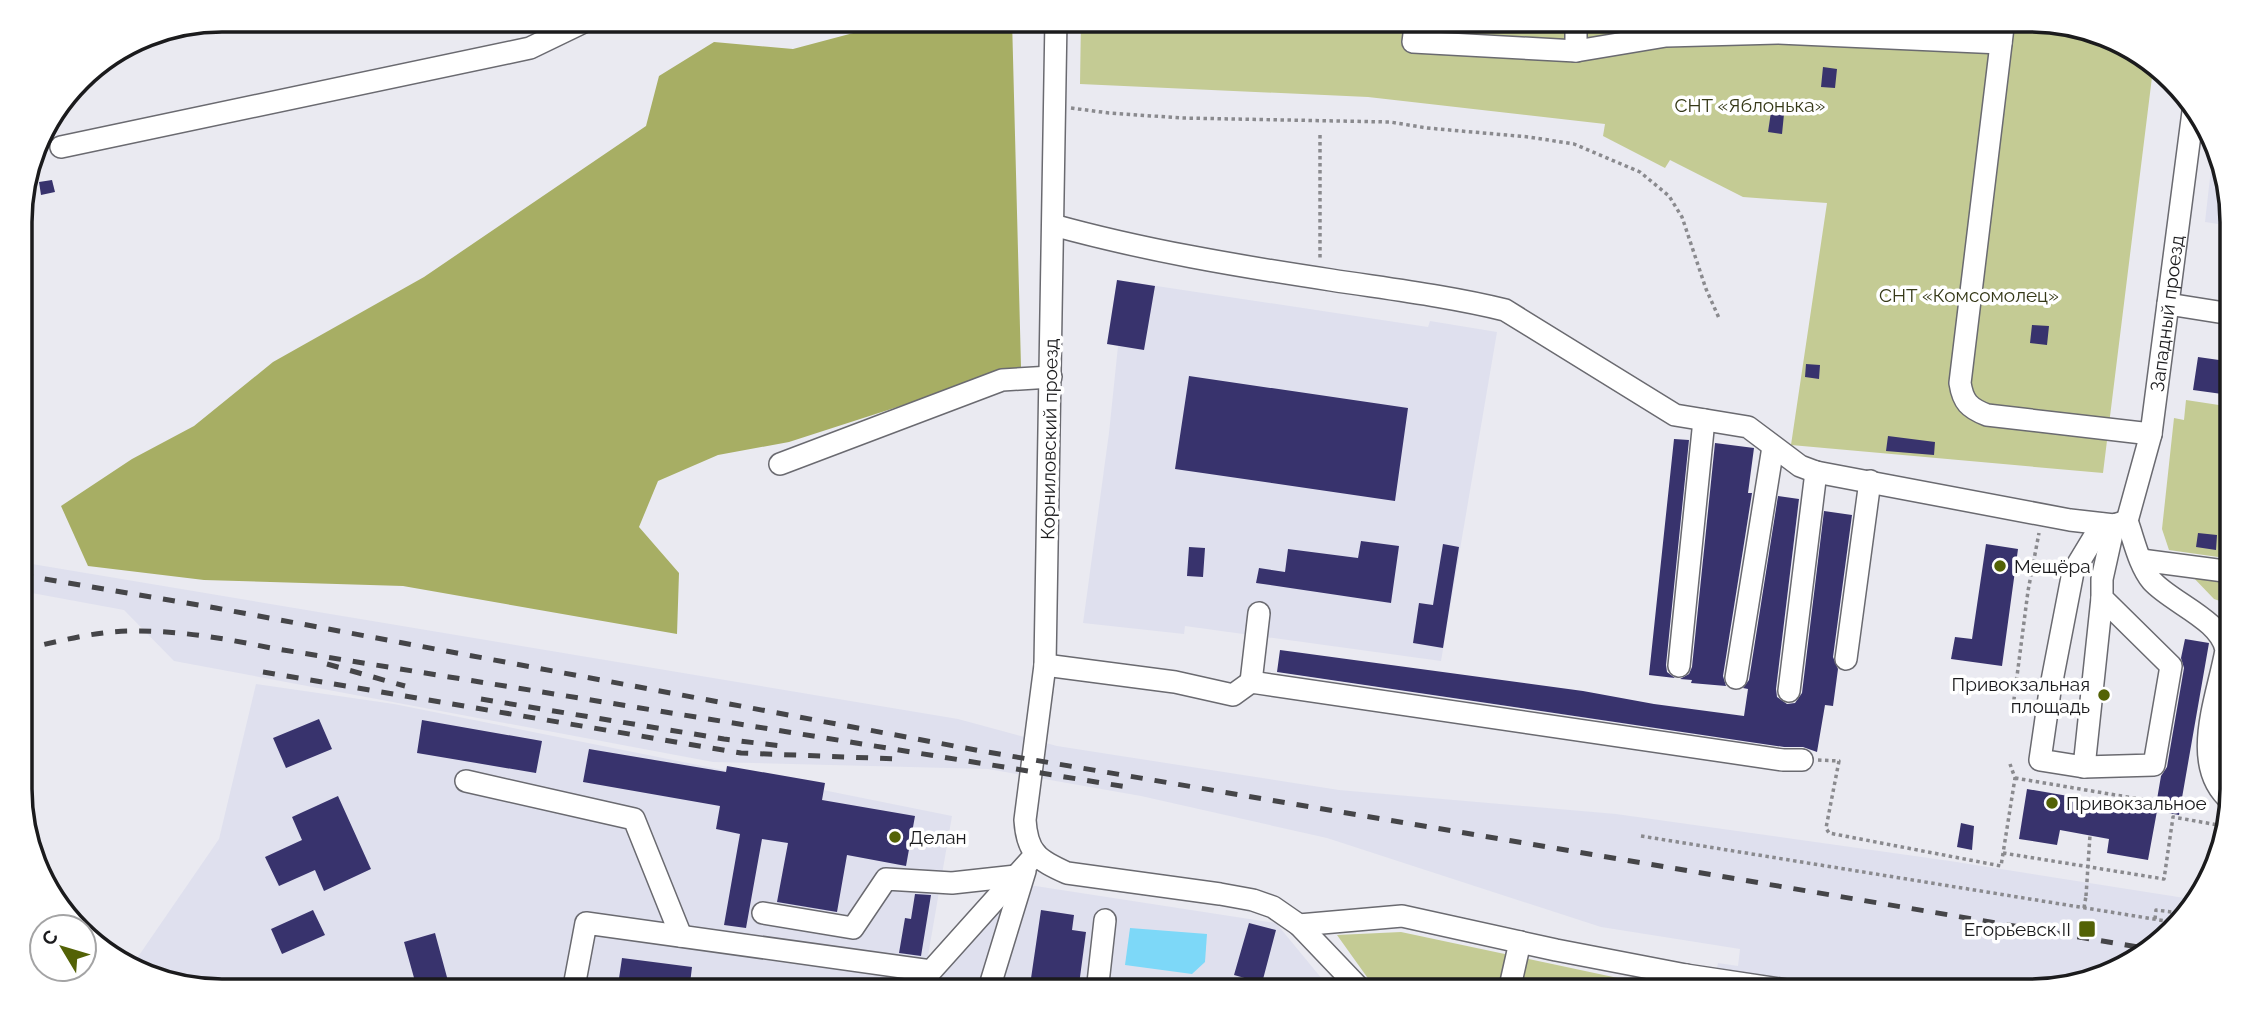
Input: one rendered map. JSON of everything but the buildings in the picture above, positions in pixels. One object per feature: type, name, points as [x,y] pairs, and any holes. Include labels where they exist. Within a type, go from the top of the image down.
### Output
[{"type":"street","points":[[61,147],[530,48],[563,32]]},
{"type":"street","name":"Корниловский проезд","points":[[1026,865],[1025,820],[1045,665],[1056,32]]},
{"type":"street","points":[[1414,32],[1413,43],[1576,51],[1651,32]]},
{"type":"street","points":[[1576,32],[1576,51]]},
{"type":"street","points":[[1857,32],[2001,43]]},
{"type":"street","points":[[2002,32],[1960,383],[1963,399],[1970,407],[1987,415],[2151,434]]},
{"type":"street","name":"Западный проезд","points":[[2114,524],[2151,434],[2192,121]]},
{"type":"street","points":[[1053,225],[1105,240],[1505,310],[1675,415],[1748,427],[1800,466],[1816,472],[1975,504],[2114,524],[2160,589],[2220,624]]},
{"type":"street","points":[[2168,304],[2220,312]]},
{"type":"street","points":[[780,464],[1002,380],[1051,377]]},
{"type":"street","points":[[1679,666],[1704,420]]},
{"type":"street","points":[[1736,678],[1773,447]]},
{"type":"street","points":[[1789,691],[1816,472]]},
{"type":"street","points":[[1846,659],[1870,481]]},
{"type":"street","points":[[2084,766],[2102,579],[2114,524]]},
{"type":"street","points":[[2102,598],[2171,666],[2154,765],[2084,766],[2040,760],[2073,572],[2114,524]]},
{"type":"street","points":[[2141,559],[2220,570]]},
{"type":"street","points":[[1251,682],[1259,613]]},
{"type":"street","points":[[1045,665],[1175,682],[1233,695],[1251,682],[1783,760],[1802,760]]},
{"type":"street","points":[[2220,680],[2208,740],[2208,756],[2214,781],[2220,792]]},
{"type":"street","points":[[466,781],[634,820],[681,936]]},
{"type":"street","points":[[763,913],[853,929],[886,878],[952,883],[1026,865],[1047,864],[1067,873],[1254,900],[1273,907],[1299,925],[1350,979]]},
{"type":"street","points":[[575,979],[586,923],[931,971],[1026,865]]},
{"type":"street","points":[[992,979],[1026,865]]},
{"type":"street","points":[[1299,925],[1402,916],[1674,979]]},
{"type":"street","points":[[1098,979],[1105,920]]},
{"type":"street","points":[[1512,979],[1520,942]]},
{"type":"path","points":[[1055,105],[1109,113],[1182,118],[1390,122],[1574,144],[1640,172],[1670,197],[1682,217],[1706,289],[1719,318]]},
{"type":"path","points":[[1320,135],[1320,279]]},
{"type":"path","points":[[2012,714],[2028,591],[2040,530]]},
{"type":"path","points":[[2016,684],[2050,691]]},
{"type":"path","points":[[1802,760],[1839,761],[1826,828],[1829,833],[2001,866],[2015,778],[2010,764]]},
{"type":"path","points":[[2015,778],[2157,802]]},
{"type":"path","points":[[2092,800],[2094,791]]},
{"type":"path","points":[[2003,853],[2164,879],[2173,817],[2217,825]]},
{"type":"path","points":[[2084,908],[2090,835]]},
{"type":"path","points":[[1641,836],[2167,921]]},
{"type":"path","points":[[2155,919],[2156,909],[2175,912]]},
{"type":"shaded area","points":[[2211,165],[2219,196],[2220,224],[2205,222]]},
{"type":"shaded area","points":[[1117,280],[1428,327],[1430,321],[1497,332],[1441,661],[1185,626],[1184,634],[1083,623],[1118,346],[1107,344]]},
{"type":"shaded area","points":[[31,564],[958,719],[1057,746],[1339,790],[1616,814],[1950,861],[2186,898],[2156,932],[2136,948],[2115,960],[2068,976],[2043,979],[1715,979],[1718,963],[1738,966],[1740,949],[1601,927],[1327,838],[1141,796],[988,769],[713,762],[174,661],[124,610],[31,593]]},
{"type":"shaded area","points":[[256,684],[394,704],[952,816],[924,979],[209,979],[172,973],[136,959],[219,839]]},
{"type":"shaded area","points":[[1029,885],[1276,923],[1322,979],[929,979]]},
{"type":"green space","points":[[857,32],[1012,32],[1021,367],[789,442],[718,455],[658,481],[639,527],[679,573],[677,634],[403,586],[204,580],[88,566],[61,506],[132,459],[194,426],[273,362],[424,277],[646,126],[659,76],[714,42],[793,49]]},
{"type":"green space","name":"СНТ «Комсомолец»","points":[[1081,32],[2031,32],[2068,35],[2103,46],[2126,57],[2152,76],[2103,473],[1791,445],[1827,203],[1743,197],[1670,160],[1665,168],[1603,136],[1605,124],[1368,97],[1080,84]]},
{"type":"green space","points":[[2186,400],[2220,405],[2220,557],[2169,550],[2162,529],[2174,418],[2184,420]]},
{"type":"green space","points":[[2191,575],[2220,581],[2220,601],[2214,599]]},
{"type":"green space","points":[[1401,932],[1622,979],[1368,979],[1337,935]]},
{"type":"water","points":[[1130,928],[1207,934],[1205,962],[1192,974],[1125,965]]},
{"type":"railway","points":[[31,577],[216,608],[981,751],[2137,947]]},
{"type":"railway","points":[[31,648],[100,633],[145,631],[199,635],[1127,787]]},
{"type":"railway","points":[[327,664],[405,686]]},
{"type":"railway","points":[[263,672],[741,753],[898,759]]},
{"type":"railway","points":[[481,699],[781,746]]},
{"type":"place","name":"Мещёра","points":[[2000,566]]},
{"type":"place","name":"Привокзальная площадь","points":[[2104,695]]},
{"type":"place","name":"Привокзальное","points":[[2052,803]]},
{"type":"place","name":"Делан","points":[[895,837]]},
{"type":"place","name":"Егорьевск II","points":[[2087,929]]},
{"type":"park label","name":"СНТ «Яблонька»","points":[[1750,105]]}]
